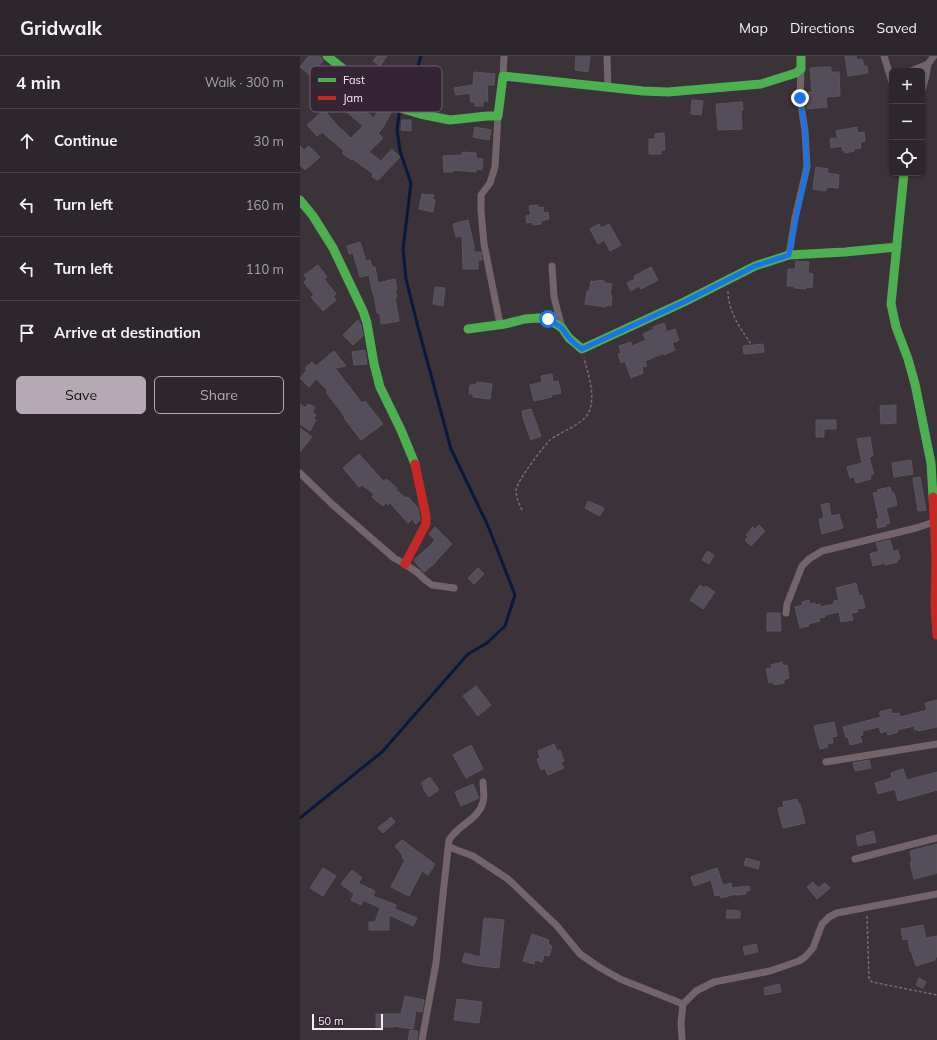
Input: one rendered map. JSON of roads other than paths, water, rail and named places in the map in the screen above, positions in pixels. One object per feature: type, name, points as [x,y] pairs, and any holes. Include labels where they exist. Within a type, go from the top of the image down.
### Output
[{"type":"street","points":[[327,56],[340,66]]},
{"type":"street","points":[[500,324],[484,244],[481,195],[490,183],[495,167],[498,116],[504,76],[504,56]]},
{"type":"street","points":[[607,56],[608,87]]},
{"type":"street","points":[[789,255],[807,167],[805,131],[800,98],[801,56]]},
{"type":"street","points":[[884,56],[889,72]]},
{"type":"street","points":[[925,80],[928,64],[934,56]]},
{"type":"street","points":[[918,68],[928,64]]},
{"type":"street","points":[[504,76],[643,91],[668,92],[761,84],[796,73],[801,69]]},
{"type":"street","points":[[413,112],[450,120],[498,116]]},
{"type":"street","points":[[904,176],[891,304],[896,327],[908,359],[934,464],[934,522],[936,558],[935,606],[937,635]]},
{"type":"street","points":[[300,200],[313,216],[333,248],[363,311],[380,387],[401,430],[415,464],[426,516],[426,524],[405,564]]},
{"type":"street","points":[[468,329],[525,319],[548,319],[562,328],[572,341],[582,349],[684,302],[755,266],[789,255],[897,247]]},
{"type":"street","points":[[552,266],[554,296],[562,328]]},
{"type":"street","points":[[300,473],[333,505],[394,558],[418,573],[432,585],[454,588]]},
{"type":"street","points":[[786,613],[787,604],[802,566],[809,559],[822,551],[934,522]]},
{"type":"street","points":[[826,762],[937,744]]},
{"type":"street","points":[[422,1040],[436,963],[449,840],[453,834],[478,813],[484,801],[483,782]]},
{"type":"street","points":[[855,858],[937,838]]},
{"type":"street","points":[[448,847],[473,856],[508,879],[557,926],[580,954],[599,967],[620,979],[683,1004]]},
{"type":"street","points":[[682,1040],[681,1023],[683,1004],[696,991],[714,982],[770,971],[798,961],[813,948],[822,924],[828,917],[837,913],[937,894]]},
{"type":"waterway","points":[[418,66],[421,56]]},
{"type":"waterway","points":[[300,818],[382,752],[468,654],[487,643],[505,626],[515,595],[488,526],[451,449],[406,279],[403,249],[411,183],[400,151],[397,129],[399,112]]}]
